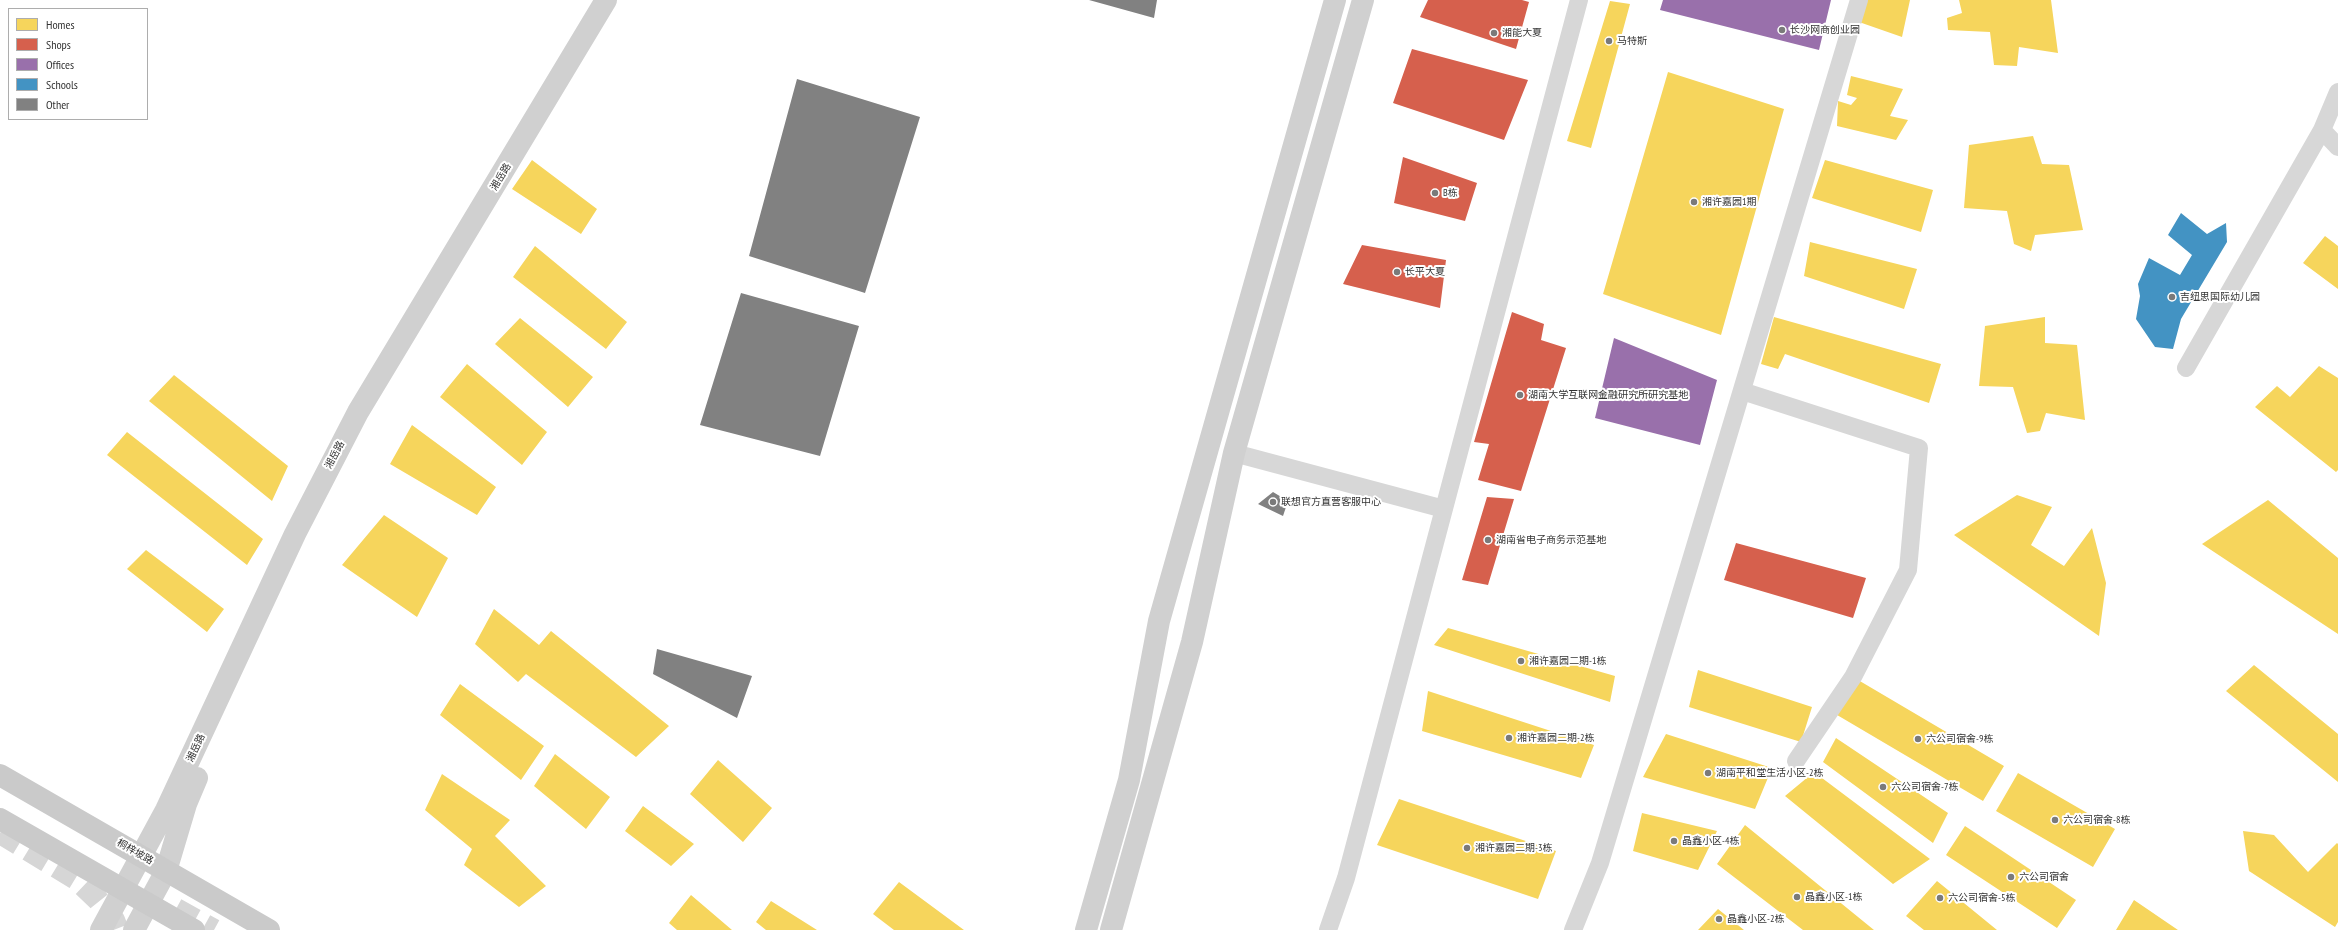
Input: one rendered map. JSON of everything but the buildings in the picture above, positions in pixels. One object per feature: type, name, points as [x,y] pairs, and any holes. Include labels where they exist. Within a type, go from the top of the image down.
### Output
[{"type":"main road","name":"湘岳路","points":[[101,930],[166,810],[295,534],[358,412],[606,0]]},
{"type":"main road","name":"湘岳路","points":[[134,930],[150,904],[166,871],[186,804],[195,782],[330,488],[359,435],[621,0]]},
{"type":"main road","points":[[1086,930],[1128,780],[1159,621],[1335,0]]},
{"type":"main road","points":[[1111,930],[1192,642],[1234,453],[1363,0]]},
{"type":"main road","name":"桐梓坡路","points":[[0,775],[269,930]]},
{"type":"main road","points":[[0,819],[194,930]]},
{"type":"street","points":[[1328,930],[1346,878],[1579,0]]},
{"type":"street","points":[[1573,930],[1600,863],[1859,0]]},
{"type":"street","points":[[2186,368],[2322,130],[2338,92]]},
{"type":"street","points":[[2322,130],[2338,147]]},
{"type":"street","points":[[1742,391],[1919,448],[1908,570],[1853,677],[1796,760]]},
{"type":"street","points":[[1234,453],[1444,509]]},
{"type":"tunnel","points":[[0,833],[76,879],[98,900],[114,920],[118,930]]},
{"type":"tunnel","points":[[176,909],[214,930]]},
{"type":"place","name":"长沙网商创业园","points":[[1782,30]]},
{"type":"place","name":"湘能大夏","points":[[1494,33]]},
{"type":"place","name":"马特斯","points":[[1609,41]]},
{"type":"place","name":"B栋","points":[[1435,193]]},
{"type":"place","name":"湘许嘉园1期","points":[[1694,202]]},
{"type":"place","name":"长平大夏","points":[[1397,272]]},
{"type":"place","name":"吉纽思国际幼儿园","points":[[2172,297]]},
{"type":"place","name":"湖南大学互联网金融研究所研究基地","points":[[1520,395]]},
{"type":"place","name":"联想官方直营客服中心","points":[[1273,502]]},
{"type":"place","name":"湖南省电子商务示范基地","points":[[1488,540]]},
{"type":"place","name":"湘许嘉园二期-1栋","points":[[1521,661]]},
{"type":"place","name":"湘许嘉园二期-2栋","points":[[1509,738]]},
{"type":"place","name":"六公司宿舍-9栋","points":[[1918,739]]},
{"type":"place","name":"湖南平和堂生活小区-2栋","points":[[1708,773]]},
{"type":"place","name":"六公司宿舍-7栋","points":[[1883,787]]},
{"type":"place","name":"六公司宿舍-8栋","points":[[2055,820]]},
{"type":"place","name":"晶鑫小区-4栋","points":[[1674,841]]},
{"type":"place","name":"湘许嘉园二期-3栋","points":[[1467,848]]},
{"type":"place","name":"六公司宿舍","points":[[2011,877]]},
{"type":"place","name":"晶鑫小区-1栋","points":[[1797,897]]},
{"type":"place","name":"六公司宿舍-5栋","points":[[1940,898]]},
{"type":"place","name":"晶鑫小区-2栋","points":[[1719,919]]}]
